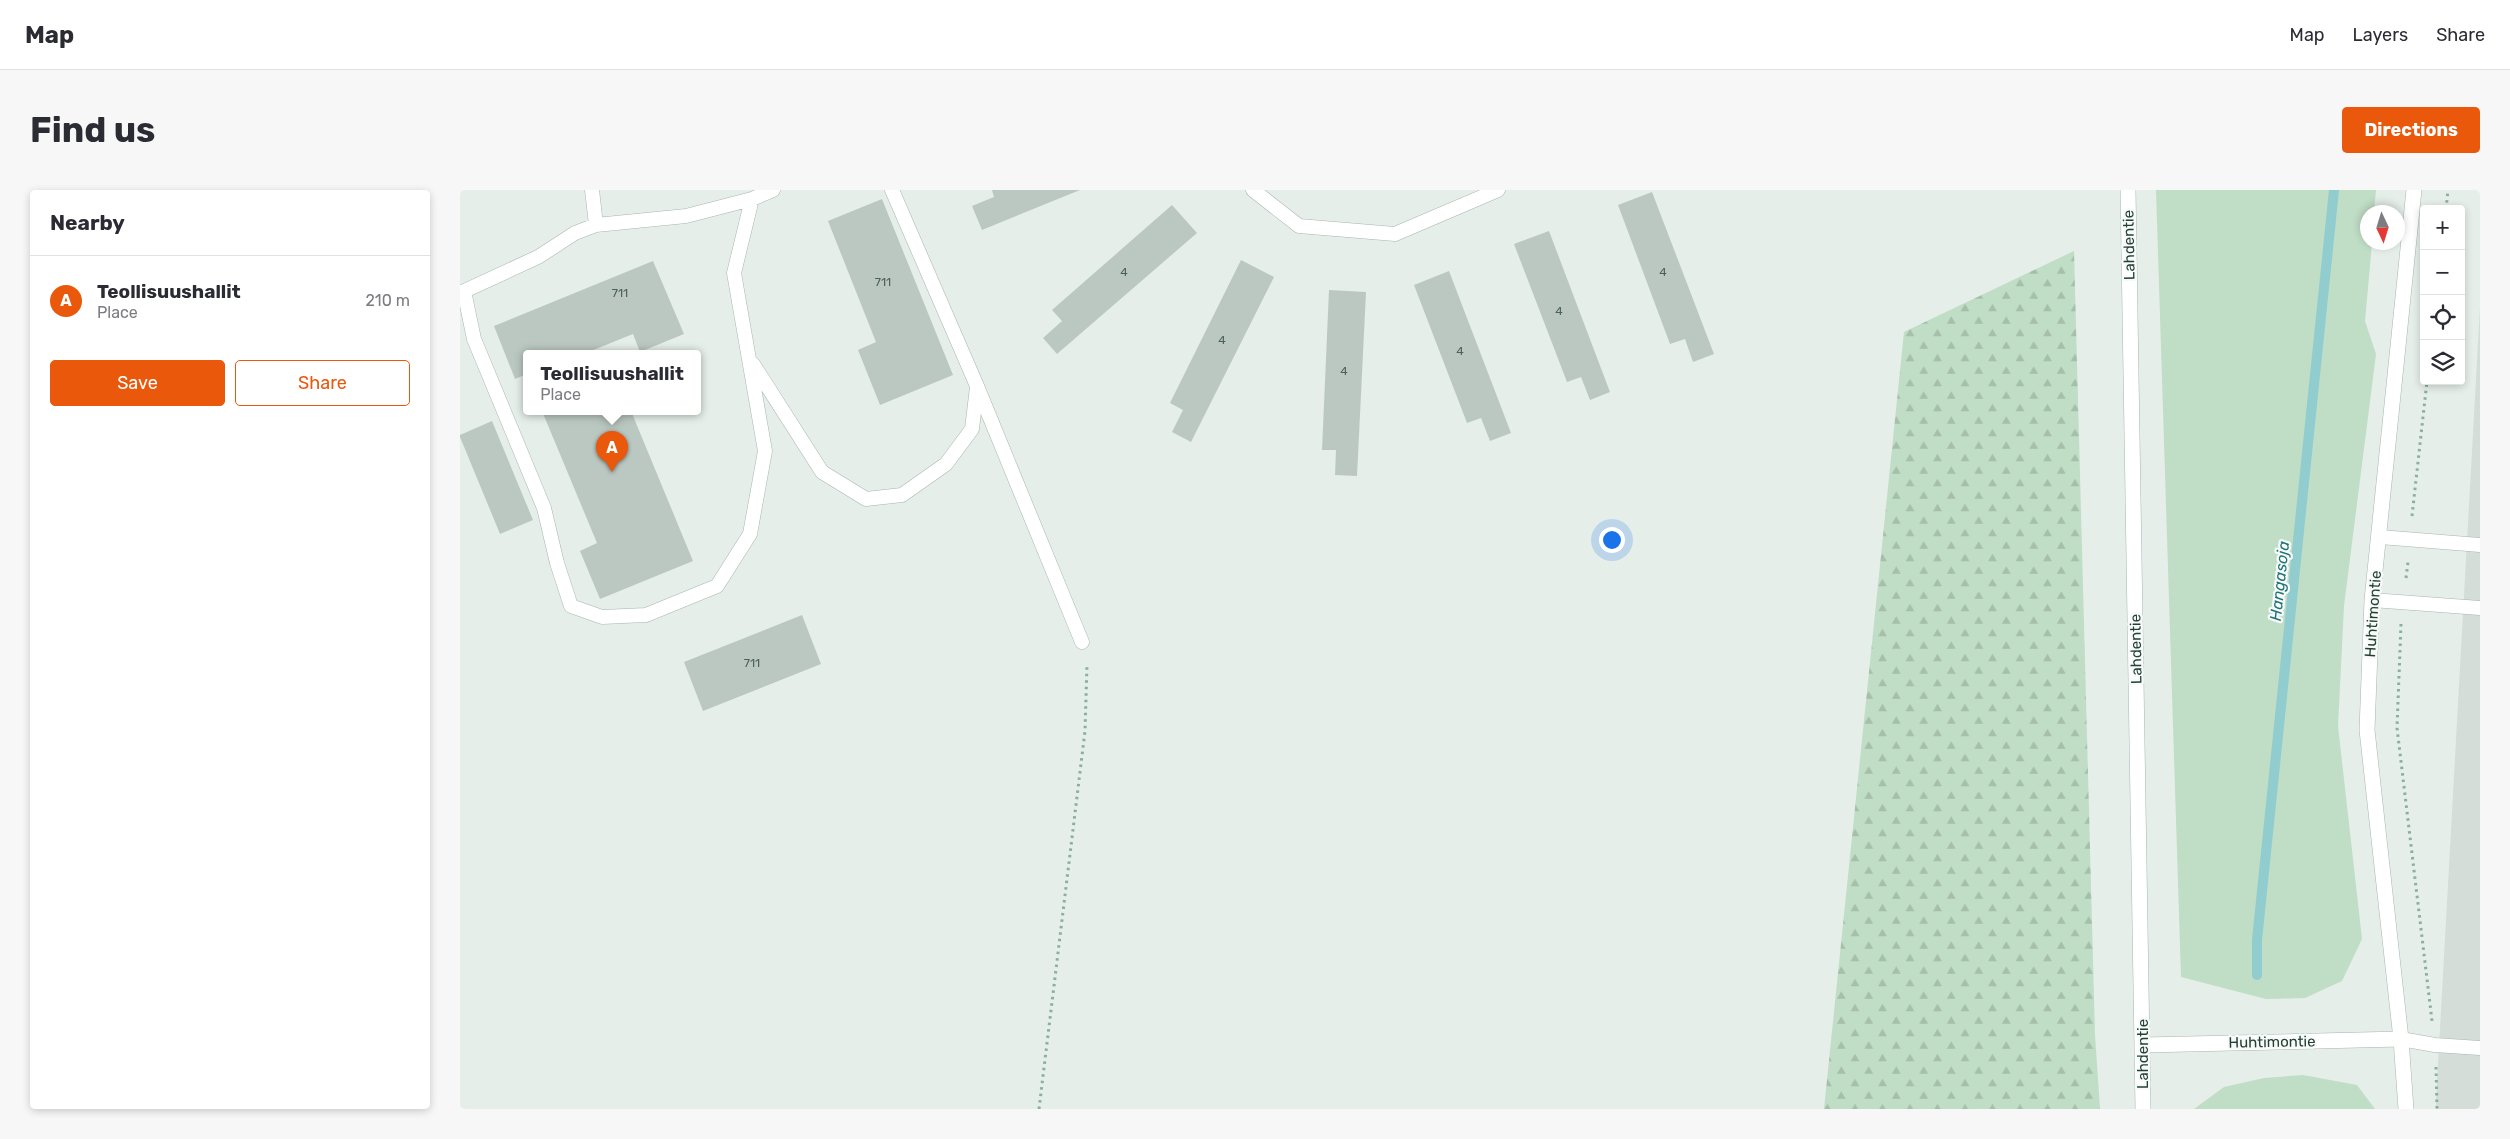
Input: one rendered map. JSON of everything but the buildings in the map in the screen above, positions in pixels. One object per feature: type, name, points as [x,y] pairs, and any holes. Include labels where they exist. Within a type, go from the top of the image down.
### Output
[{"type":"street","name":"Lahdentie","points":[[2128,190],[2144,1044],[2143,1109]]},
{"type":"street","name":"Huhtimontie","points":[[2406,1109],[2401,1039],[2367,730],[2372,600],[2380,537],[2414,190]]},
{"type":"street","name":"Huhtimontie","points":[[2144,1044],[2401,1039]]},
{"type":"lane","points":[[592,190],[596,225]]},
{"type":"lane","points":[[752,199],[734,273],[765,451],[750,534],[717,586],[646,615],[602,617],[571,606],[557,563],[544,508],[474,339],[462,292],[538,258],[575,234],[596,225],[686,216],[752,199],[773,190]]},
{"type":"lane","points":[[892,190],[977,386],[1082,642]]},
{"type":"lane","points":[[1253,190],[1299,226],[1395,234],[1498,190]]},
{"type":"lane","points":[[749,359],[822,472],[866,499],[902,496],[946,464],[972,429],[977,386]]},
{"type":"lane","points":[[2380,537],[2480,545]]},
{"type":"lane","points":[[2372,600],[2480,608]]},
{"type":"lane","points":[[2401,1039],[2435,1045],[2480,1048]]},
{"type":"path","points":[[2446,205],[2448,190]]},
{"type":"path","points":[[2427,385],[2404,602],[2397,728],[2435,1045],[2438,1109]]},
{"type":"path","points":[[1039,1109],[1085,731],[1088,671],[1082,642]]},
{"type":"shaded area","points":[[2480,307],[2480,1109],[2436,1109],[2436,1101]]},
{"type":"green space","points":[[2156,190],[2376,190],[2375,205],[2360,205],[2360,250],[2371,250],[2365,321],[2376,354],[2344,606],[2338,726],[2362,939],[2342,981],[2305,998],[2266,999],[2181,977]]},
{"type":"green space","points":[[2074,251],[2095,1035],[2100,1109],[1824,1109],[1904,332]]},
{"type":"green space","points":[[2303,1075],[2357,1085],[2375,1109],[2194,1109],[2224,1087],[2264,1078]]},
{"type":"waterway","name":"Hangasoja","points":[[2257,975],[2257,940],[2334,190]]},
{"type":"place","name":"Teollisuushallit","points":[[612,472]]}]
